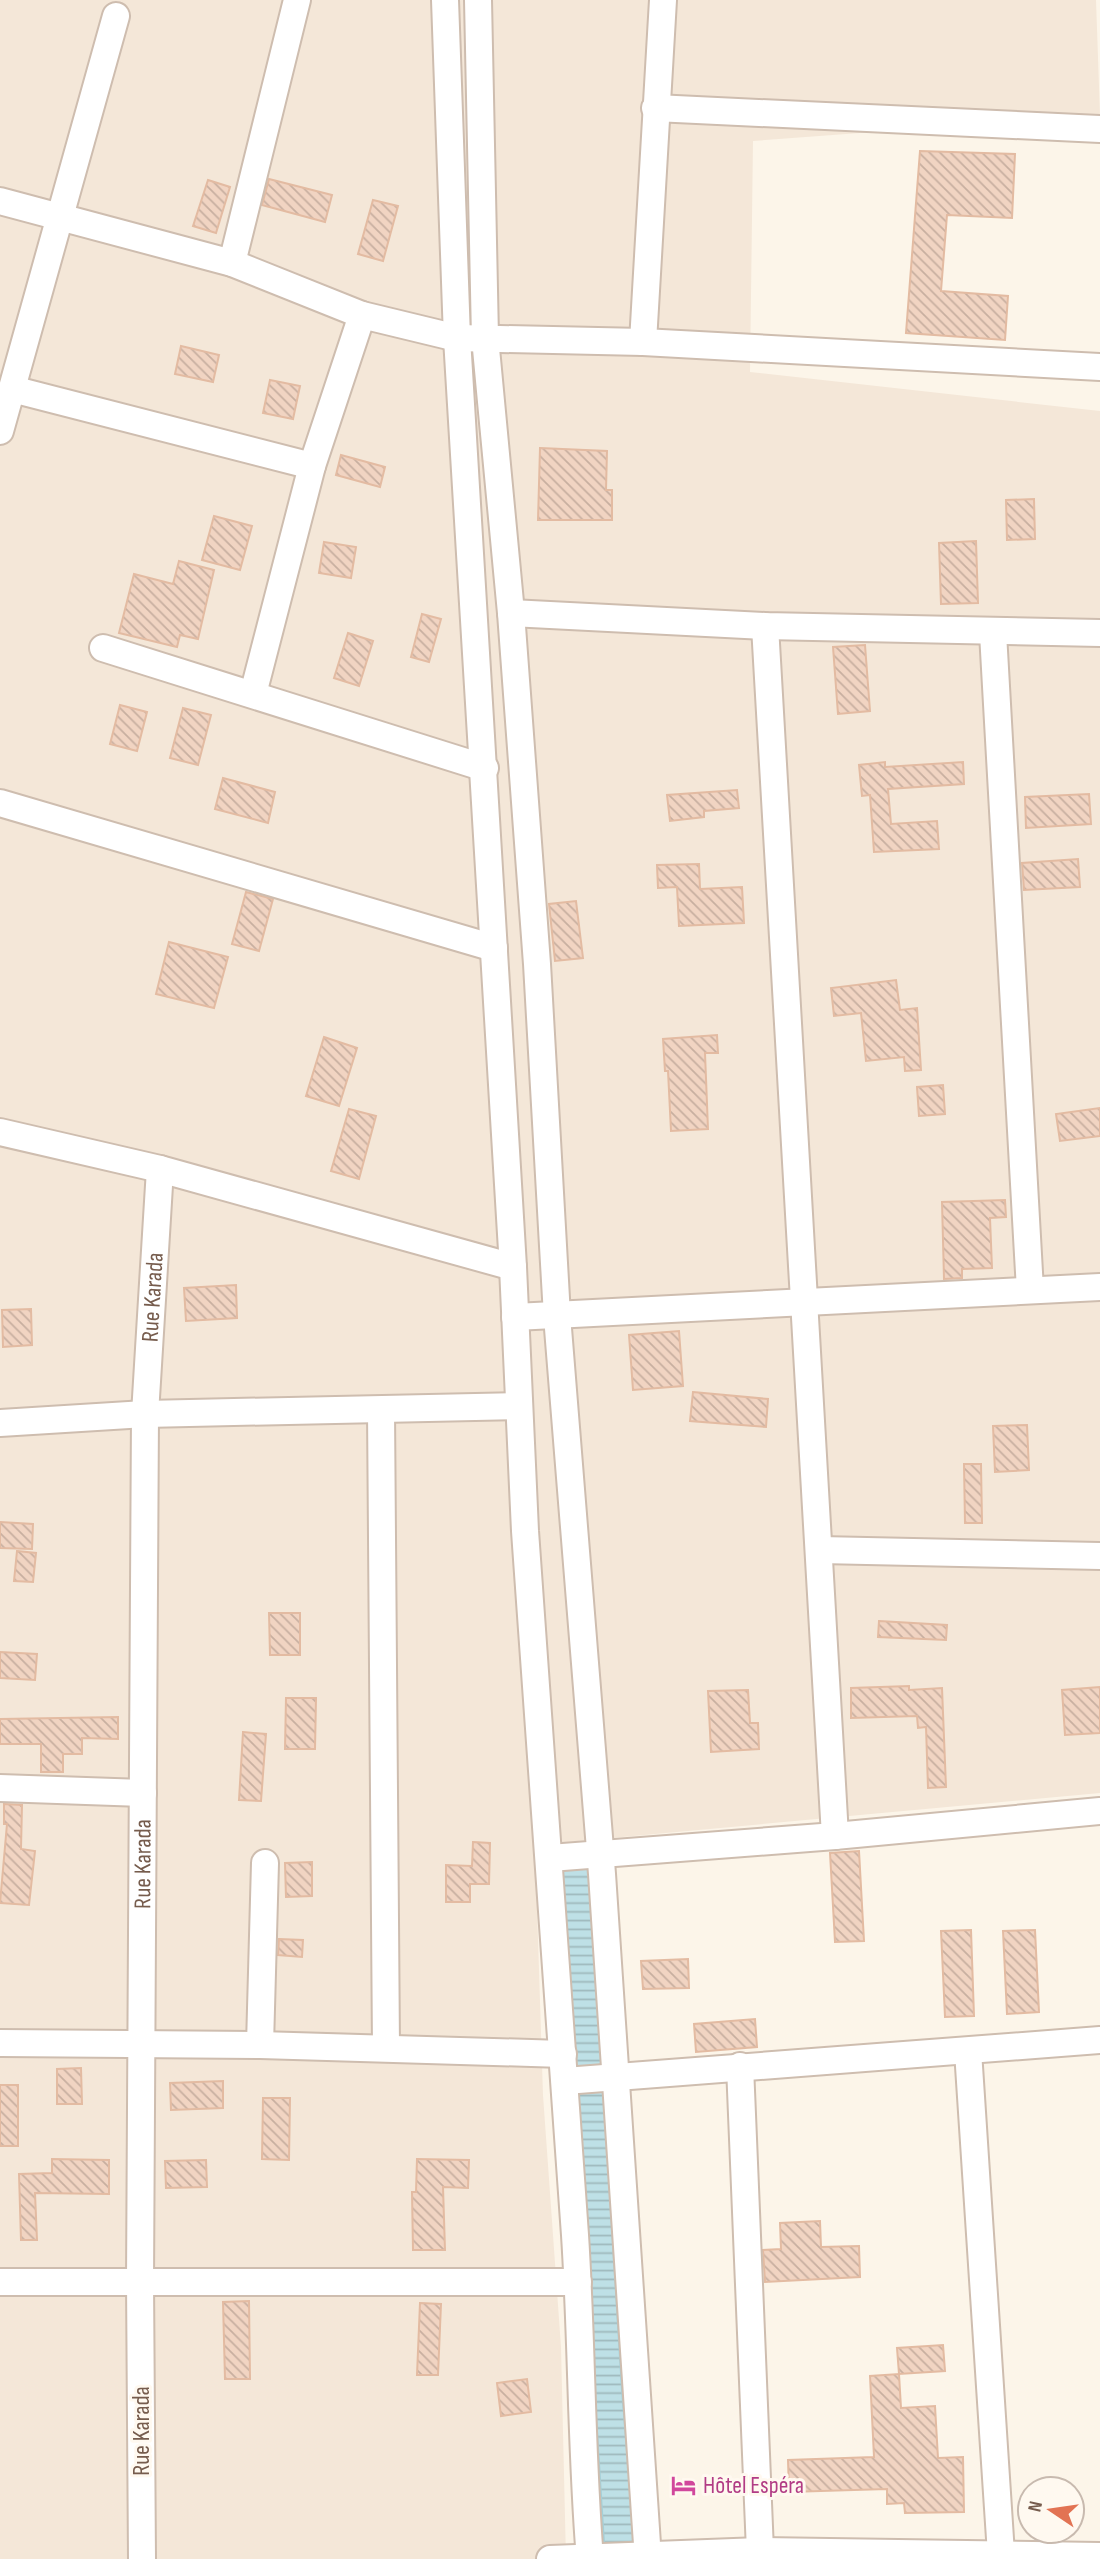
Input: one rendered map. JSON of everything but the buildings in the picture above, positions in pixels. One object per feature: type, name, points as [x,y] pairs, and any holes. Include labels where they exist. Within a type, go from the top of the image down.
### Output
[{"type":"street","points":[[232,263],[297,0]]},
{"type":"street","points":[[445,0],[457,338],[485,768],[513,1267],[518,1406],[575,1855],[611,2078],[645,2557]]},
{"type":"street","points":[[478,0],[485,338],[511,613],[537,964],[557,1316],[575,1855],[556,1987],[563,2053],[569,2081],[578,2282],[582,2472],[594,2558]]},
{"type":"street","points":[[643,342],[663,0]]},
{"type":"street","points":[[0,431],[116,16]]},
{"type":"street","points":[[656,108],[1100,129]]},
{"type":"street","points":[[0,201],[232,263],[362,315],[457,338],[643,342],[1100,367]]},
{"type":"street","points":[[253,694],[312,467],[362,315]]},
{"type":"street","points":[[12,388],[312,467]]},
{"type":"street","points":[[511,613],[765,626],[993,633],[1100,633]]},
{"type":"street","points":[[765,626],[835,1836]]},
{"type":"street","points":[[993,633],[1030,1290]]},
{"type":"street","points":[[103,648],[485,768]]},
{"type":"street","points":[[0,803],[494,948]]},
{"type":"street","points":[[0,1132],[160,1169],[513,1267]]},
{"type":"street","name":"Rue Karada","points":[[142,2559],[140,2281],[145,1413],[160,1169]]},
{"type":"street","points":[[515,1317],[1100,1287]]},
{"type":"street","points":[[0,1423],[145,1413],[518,1406]]},
{"type":"street","points":[[381,1410],[386,2048]]},
{"type":"street","points":[[820,1550],[1100,1556]]},
{"type":"street","points":[[0,1788],[143,1793]]},
{"type":"street","points":[[575,1855],[835,1836],[1100,1811]]},
{"type":"street","points":[[261,2045],[265,1863]]},
{"type":"street","points":[[569,2081],[1100,2040]]},
{"type":"street","points":[[0,2043],[261,2045],[563,2053]]},
{"type":"street","points":[[968,2051],[1000,2554]]},
{"type":"street","points":[[740,2066],[760,2551]]},
{"type":"street","points":[[0,2282],[578,2282]]},
{"type":"street","points":[[550,2559],[760,2551],[1100,2556]]},
{"type":"shaded area","points":[[0,0],[1096,0],[1100,115],[753,141],[750,372],[1100,411],[1100,1793],[535,1845],[543,2095],[561,2347],[566,2559],[0,2559]]},
{"type":"water","points":[[574,1859],[590,1869],[622,2390],[636,2559],[605,2559],[565,1923],[563,1871]]},
{"type":"place","name":"Hôtel Espéra","points":[[683,2485]]}]
